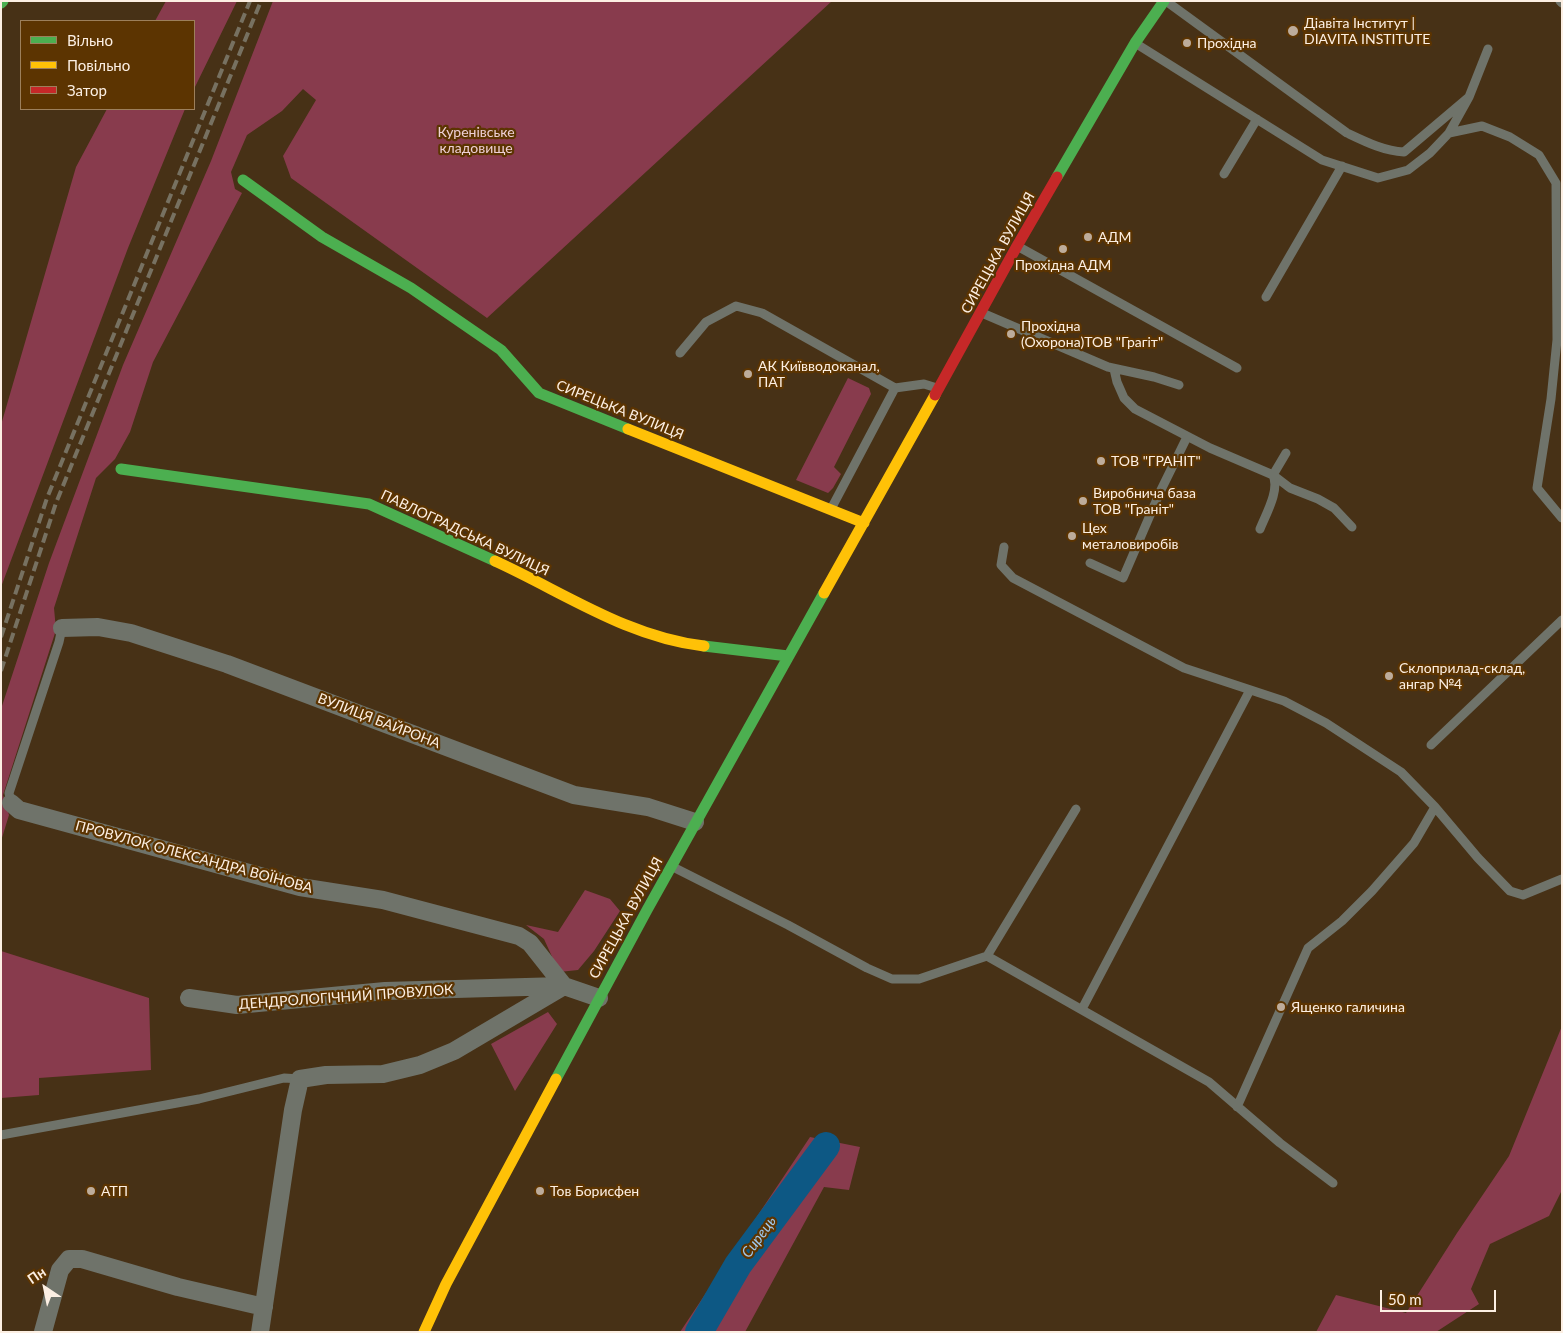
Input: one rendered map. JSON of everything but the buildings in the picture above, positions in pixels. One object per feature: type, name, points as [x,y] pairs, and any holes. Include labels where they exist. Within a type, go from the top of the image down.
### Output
[{"type":"main road","name":"СИРЕЦЬКА ВУЛИЦЯ","points":[[424,1332],[446,1284],[695,822],[982,313],[1017,246],[1135,43],[1165,1]]},
{"type":"main road","name":"СИРЕЦЬКА ВУЛИЦЯ","points":[[243,180],[322,238],[411,288],[501,350],[539,393],[864,523]]},
{"type":"main road","name":"ПАВЛОГРАДСЬКА ВУЛИЦЯ","points":[[120,469],[369,504],[501,564],[595,612],[650,635],[695,645],[788,656]]},
{"type":"street","name":"ВУЛИЦЯ БАЙРОНА","points":[[62,628],[98,627],[131,633],[226,664],[574,795],[648,807],[695,822]]},
{"type":"street","name":"ПРОВУЛОК ОЛЕКСАНДРА ВОЇНОВА","points":[[11,803],[19,810],[300,887],[383,900],[519,936],[530,943],[564,986]]},
{"type":"street","points":[[260,1332],[293,1110],[300,1079],[326,1075],[383,1074],[420,1066],[454,1051],[564,986],[599,998]]},
{"type":"street","name":"ДЕНДРОЛОГІЧНИЙ ПРОВУЛОК","points":[[189,998],[237,1005],[385,991],[564,986]]},
{"type":"street","points":[[43,1332],[60,1270],[69,1259],[82,1258],[178,1288],[264,1307]]},
{"type":"lane","points":[[1165,1],[1347,133],[1378,147],[1404,152],[1469,97]]},
{"type":"lane","points":[[1135,43],[1322,160],[1378,178],[1408,170],[1430,153],[1449,133],[1469,97],[1488,49]]},
{"type":"lane","points":[[1224,174],[1257,119]]},
{"type":"lane","points":[[1449,133],[1482,126],[1510,137],[1539,155],[1556,183],[1559,196],[1559,342],[1537,488],[1562,518]]},
{"type":"lane","points":[[1266,297],[1342,166]]},
{"type":"lane","points":[[1017,246],[1237,368]]},
{"type":"lane","points":[[680,353],[706,322],[736,306],[762,313],[895,388],[924,384],[939,389]]},
{"type":"lane","points":[[982,313],[1114,369],[1154,377],[1179,385]]},
{"type":"lane","points":[[1114,369],[1124,398],[1135,409],[1187,437],[1273,475],[1290,488],[1318,499],[1334,508],[1352,527]]},
{"type":"lane","points":[[830,510],[895,388]]},
{"type":"lane","points":[[1090,563],[1123,578],[1160,492],[1187,437]]},
{"type":"lane","points":[[1273,475],[1286,453]]},
{"type":"lane","points":[[1260,529],[1275,489],[1276,481],[1273,475]]},
{"type":"lane","points":[[1004,547],[1001,564],[1013,578],[1184,668],[1284,701],[1334,729],[1402,772],[1478,858],[1510,891],[1522,895],[1562,879]]},
{"type":"lane","points":[[1431,745],[1562,620]]},
{"type":"lane","points":[[11,803],[9,793],[62,628]]},
{"type":"lane","points":[[1082,1009],[1250,690]]},
{"type":"lane","points":[[671,866],[788,925],[867,968],[892,979],[919,979],[987,956],[1076,808]]},
{"type":"lane","points":[[1237,1107],[1308,948],[1342,921],[1372,891],[1414,843],[1435,808]]},
{"type":"lane","points":[[987,956],[1209,1082],[1280,1143],[1333,1183]]},
{"type":"lane","points":[[1,1135],[199,1099],[284,1078],[300,1079]]},
{"type":"green space","points":[[166,1],[237,1],[195,87],[195,20],[156,20]]},
{"type":"green space","name":"Куренівське кладовище","points":[[273,1],[832,1],[487,318],[291,178],[283,156],[316,100],[303,89],[282,111],[247,135],[231,172],[235,189],[242,193],[153,362],[130,432],[115,459],[96,478],[54,608],[56,630],[3,795],[9,815],[1,841],[1,709],[49,563],[123,365],[211,161]]},
{"type":"green space","points":[[106,110],[185,110],[128,248],[1,587],[1,425],[76,167]]},
{"type":"green space","points":[[848,378],[869,388],[871,394],[834,467],[841,474],[828,493],[796,480]]},
{"type":"green space","points":[[585,890],[610,899],[620,911],[594,951],[578,970],[559,972],[544,939],[526,925],[558,932]]},
{"type":"green space","points":[[1,951],[149,998],[151,1070],[39,1078],[39,1095],[1,1098]]},
{"type":"green space","points":[[548,1012],[557,1024],[515,1091],[491,1044]]},
{"type":"green space","points":[[1562,1026],[1562,1190],[1549,1216],[1490,1244],[1471,1289],[1479,1304],[1436,1332],[1316,1332],[1336,1295],[1406,1313],[1509,1156]]},
{"type":"green space","points":[[810,1137],[860,1147],[849,1190],[824,1187],[745,1332],[680,1332]]},
{"type":"waterway","name":"Сирець","points":[[699,1332],[738,1265],[826,1146]]},
{"type":"railway","points":[[1,637],[47,498],[250,1]]},
{"type":"railway","points":[[1,671],[56,503],[261,1]]},
{"type":"traffic: fast","points":[[1057,177],[1135,43],[1164,1]]},
{"type":"traffic: fast","points":[[243,180],[322,237],[411,288],[501,350],[539,393],[628,429]]},
{"type":"traffic: fast","points":[[121,469],[369,504],[495,561]]},
{"type":"traffic: fast","points":[[556,1079],[647,910],[824,593]]},
{"type":"traffic: fast","points":[[704,646],[788,656]]},
{"type":"traffic: slow","points":[[824,593],[935,395]]},
{"type":"traffic: slow","points":[[628,429],[864,523]]},
{"type":"traffic: slow","points":[[495,561],[596,612],[622,623],[676,641],[704,646]]},
{"type":"traffic: slow","points":[[424,1332],[446,1284],[556,1079]]},
{"type":"traffic: jam","points":[[935,395],[1057,177]]},
{"type":"place","name":"Діавіта Інститут | DIAVITA INSTITUTE","points":[[1293,31]]},
{"type":"place","name":"Прохідна","points":[[1187,43]]},
{"type":"place","name":"АДМ","points":[[1088,237]]},
{"type":"place","name":"Прохідна АДМ","points":[[1063,249]]},
{"type":"place","name":"Прохідна (Охорона)ТОВ \"Грагіт\"","points":[[1011,334]]},
{"type":"place","name":"АК Київводоканал, ПАТ","points":[[748,374]]},
{"type":"place","name":"ТОВ \"ГРАНІТ\"","points":[[1101,461]]},
{"type":"place","name":"Виробнича база ТОВ \"Граніт\"","points":[[1083,501]]},
{"type":"place","name":"Цех металовиробів","points":[[1072,536]]},
{"type":"place","name":"Склоприлад-склад, ангар №4","points":[[1389,676]]},
{"type":"place","name":"Ященко галичина","points":[[1281,1007]]},
{"type":"place","name":"АТП","points":[[91,1191]]},
{"type":"place","name":"Тов Борисфен","points":[[540,1191]]}]
